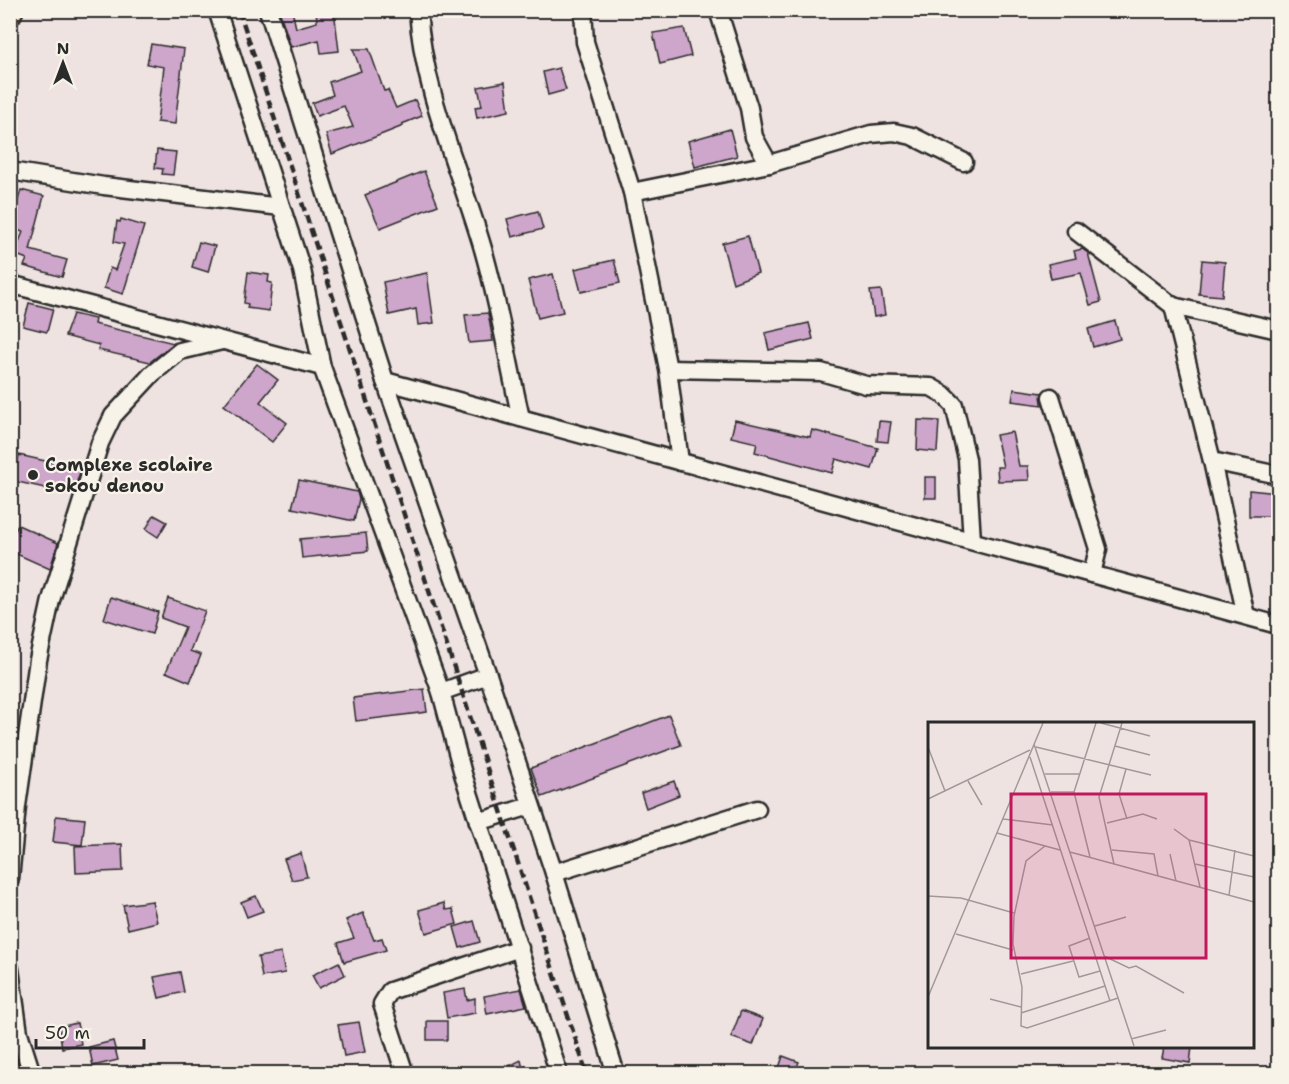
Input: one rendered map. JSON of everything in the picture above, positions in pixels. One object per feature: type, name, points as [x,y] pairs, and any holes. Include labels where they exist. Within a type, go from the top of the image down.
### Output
[{"type":"street","points":[[217,10],[302,270],[322,367],[441,692],[478,822],[559,1074]]},
{"type":"street","points":[[268,10],[385,381],[488,675],[620,1072]]},
{"type":"street","points":[[418,10],[420,44],[430,83],[483,250],[521,418]]},
{"type":"street","points":[[583,10],[585,42],[632,192],[668,369],[680,462]]},
{"type":"street","points":[[718,10],[749,108],[754,137],[769,164]]},
{"type":"street","points":[[632,192],[769,164],[871,134],[894,132],[912,136],[964,162]]},
{"type":"street","points":[[10,171],[104,186],[281,207]]},
{"type":"street","points":[[1076,231],[1173,306],[1278,330]]},
{"type":"street","points":[[10,284],[322,367]]},
{"type":"street","points":[[1173,306],[1212,461],[1246,616]]},
{"type":"street","points":[[10,879],[15,786],[38,660],[51,600],[100,443],[113,416],[153,374],[180,351],[222,340]]},
{"type":"street","points":[[668,369],[820,372],[866,384],[931,387],[943,394],[954,405],[967,459],[972,541]]},
{"type":"street","points":[[385,381],[1278,625]]},
{"type":"street","points":[[1051,397],[1098,549],[1092,574]]},
{"type":"street","points":[[1212,461],[1278,475]]},
{"type":"street","points":[[441,692],[488,675]]},
{"type":"street","points":[[478,822],[530,806]]},
{"type":"street","points":[[554,873],[757,810]]},
{"type":"street","points":[[405,1074],[382,1004],[384,997],[390,991],[520,948]]},
{"type":"street","points":[[10,969],[15,1030],[32,1074]]},
{"type":"building","points":[[279,10],[292,10],[296,28],[317,22],[316,10],[334,10],[339,51],[321,53],[319,40],[291,47]]},
{"type":"building","points":[[684,28],[691,56],[660,64],[653,33]]},
{"type":"building","points":[[151,44],[184,49],[175,124],[157,122],[164,67],[147,64]]},
{"type":"building","points":[[353,49],[369,49],[384,91],[388,90],[396,108],[415,100],[422,116],[402,124],[403,126],[332,154],[326,134],[353,127],[344,106],[317,116],[312,103],[333,95],[329,82],[361,71]]},
{"type":"building","points":[[559,68],[566,90],[548,95],[543,72]]},
{"type":"building","points":[[505,82],[509,111],[477,118],[475,107],[482,106],[478,87]]},
{"type":"building","points":[[730,129],[737,156],[695,167],[688,141]]},
{"type":"building","points":[[157,150],[176,152],[173,175],[162,174],[163,169],[155,168]]},
{"type":"building","points":[[424,171],[438,205],[380,228],[365,195]]},
{"type":"building","points":[[21,190],[44,196],[30,250],[67,260],[62,277],[24,266],[27,259],[14,254],[23,232],[10,228],[10,226]]},
{"type":"building","points":[[538,211],[543,229],[512,237],[507,219]]},
{"type":"building","points":[[121,219],[144,226],[123,294],[104,288],[110,268],[115,270],[124,244],[114,242],[117,221],[120,222]]},
{"type":"building","points":[[748,236],[758,273],[733,283],[722,243]]},
{"type":"building","points":[[199,242],[215,246],[208,272],[192,267]]},
{"type":"building","points":[[1082,249],[1088,253],[1101,302],[1090,305],[1081,273],[1051,279],[1048,264],[1076,258],[1074,251]]},
{"type":"building","points":[[614,260],[620,283],[581,292],[575,269]]},
{"type":"building","points":[[1202,260],[1225,262],[1222,296],[1199,294]]},
{"type":"building","points":[[248,272],[269,275],[268,282],[272,283],[269,311],[247,308],[248,304],[244,303]]},
{"type":"building","points":[[427,273],[434,323],[418,325],[416,309],[389,315],[383,282]]},
{"type":"building","points":[[553,274],[563,312],[538,318],[528,280]]},
{"type":"building","points":[[881,290],[885,315],[874,317],[870,291]]},
{"type":"building","points":[[29,303],[53,309],[47,332],[23,326]]},
{"type":"building","points":[[488,313],[493,341],[469,343],[465,315]]},
{"type":"building","points":[[73,314],[95,319],[94,324],[174,343],[150,362],[98,350],[99,345],[65,336]]},
{"type":"building","points":[[1115,321],[1120,339],[1093,347],[1088,329]]},
{"type":"building","points":[[809,323],[813,339],[769,350],[765,333]]},
{"type":"building","points":[[257,364],[278,380],[260,402],[287,423],[272,442],[224,405]]},
{"type":"building","points":[[1014,389],[1042,393],[1042,405],[1012,401]]},
{"type":"building","points":[[735,420],[810,437],[812,430],[878,448],[872,469],[836,459],[832,473],[755,452],[757,443],[731,437]]},
{"type":"building","points":[[918,420],[939,421],[937,452],[917,450]]},
{"type":"building","points":[[879,421],[891,422],[888,442],[877,441]]},
{"type":"building","points":[[1012,432],[1019,466],[1028,466],[1029,480],[998,481],[997,467],[1003,467],[996,435]]},
{"type":"building","points":[[19,455],[81,469],[73,494],[13,481]]},
{"type":"building","points":[[925,477],[936,477],[936,498],[925,498]]},
{"type":"building","points":[[299,480],[357,492],[359,499],[354,521],[292,508]]},
{"type":"building","points":[[1249,490],[1278,493],[1278,516],[1249,516]]},
{"type":"building","points":[[154,515],[167,522],[158,537],[146,529]]},
{"type":"building","points":[[18,525],[58,543],[50,569],[10,551],[10,541]]},
{"type":"building","points":[[366,533],[368,551],[302,558],[300,539]]},
{"type":"building","points":[[111,597],[158,612],[152,634],[104,619]]},
{"type":"building","points":[[168,598],[205,611],[190,651],[201,655],[190,682],[166,672],[185,627],[161,618]]},
{"type":"building","points":[[424,689],[427,712],[356,721],[353,698]]},
{"type":"building","points":[[669,715],[681,745],[542,797],[531,768]]},
{"type":"building","points":[[674,781],[679,795],[646,808],[641,793]]},
{"type":"building","points":[[56,816],[85,819],[82,845],[53,842]]},
{"type":"building","points":[[122,844],[123,871],[76,873],[75,846]]},
{"type":"building","points":[[301,853],[307,877],[292,880],[284,859]]},
{"type":"building","points":[[256,896],[263,911],[247,917],[241,902]]},
{"type":"building","points":[[152,901],[157,922],[128,929],[123,905]]},
{"type":"building","points":[[444,903],[446,910],[453,909],[457,924],[426,933],[419,910]]},
{"type":"building","points":[[363,913],[374,940],[382,938],[386,950],[344,962],[338,943],[354,938],[346,920]]},
{"type":"building","points":[[474,921],[480,942],[460,948],[454,927]]},
{"type":"building","points":[[281,953],[285,973],[262,977],[258,957]]},
{"type":"building","points":[[339,962],[345,975],[319,988],[312,975]]},
{"type":"building","points":[[180,972],[184,992],[159,998],[154,977]]},
{"type":"building","points":[[465,989],[467,1000],[475,998],[475,1013],[447,1018],[443,993]]},
{"type":"building","points":[[521,989],[526,1006],[487,1014],[484,996]]},
{"type":"building","points":[[741,1011],[763,1019],[753,1045],[731,1037]]},
{"type":"building","points":[[427,1021],[447,1021],[447,1040],[427,1040]]},
{"type":"building","points":[[359,1022],[365,1052],[344,1056],[338,1025]]},
{"type":"building","points":[[77,1023],[81,1044],[62,1048],[59,1027]]},
{"type":"building","points":[[113,1041],[118,1060],[93,1066],[89,1047]]},
{"type":"building","points":[[1164,1048],[1192,1048],[1190,1063],[1162,1058]]},
{"type":"building","points":[[783,1056],[799,1062],[794,1074],[777,1074]]},
{"type":"building","points":[[521,1060],[524,1074],[493,1074]]},
{"type":"railway","points":[[239,10],[587,1074]]},
{"type":"place","name":"Complexe scolaire sokou denou","points":[[33,475]]}]
